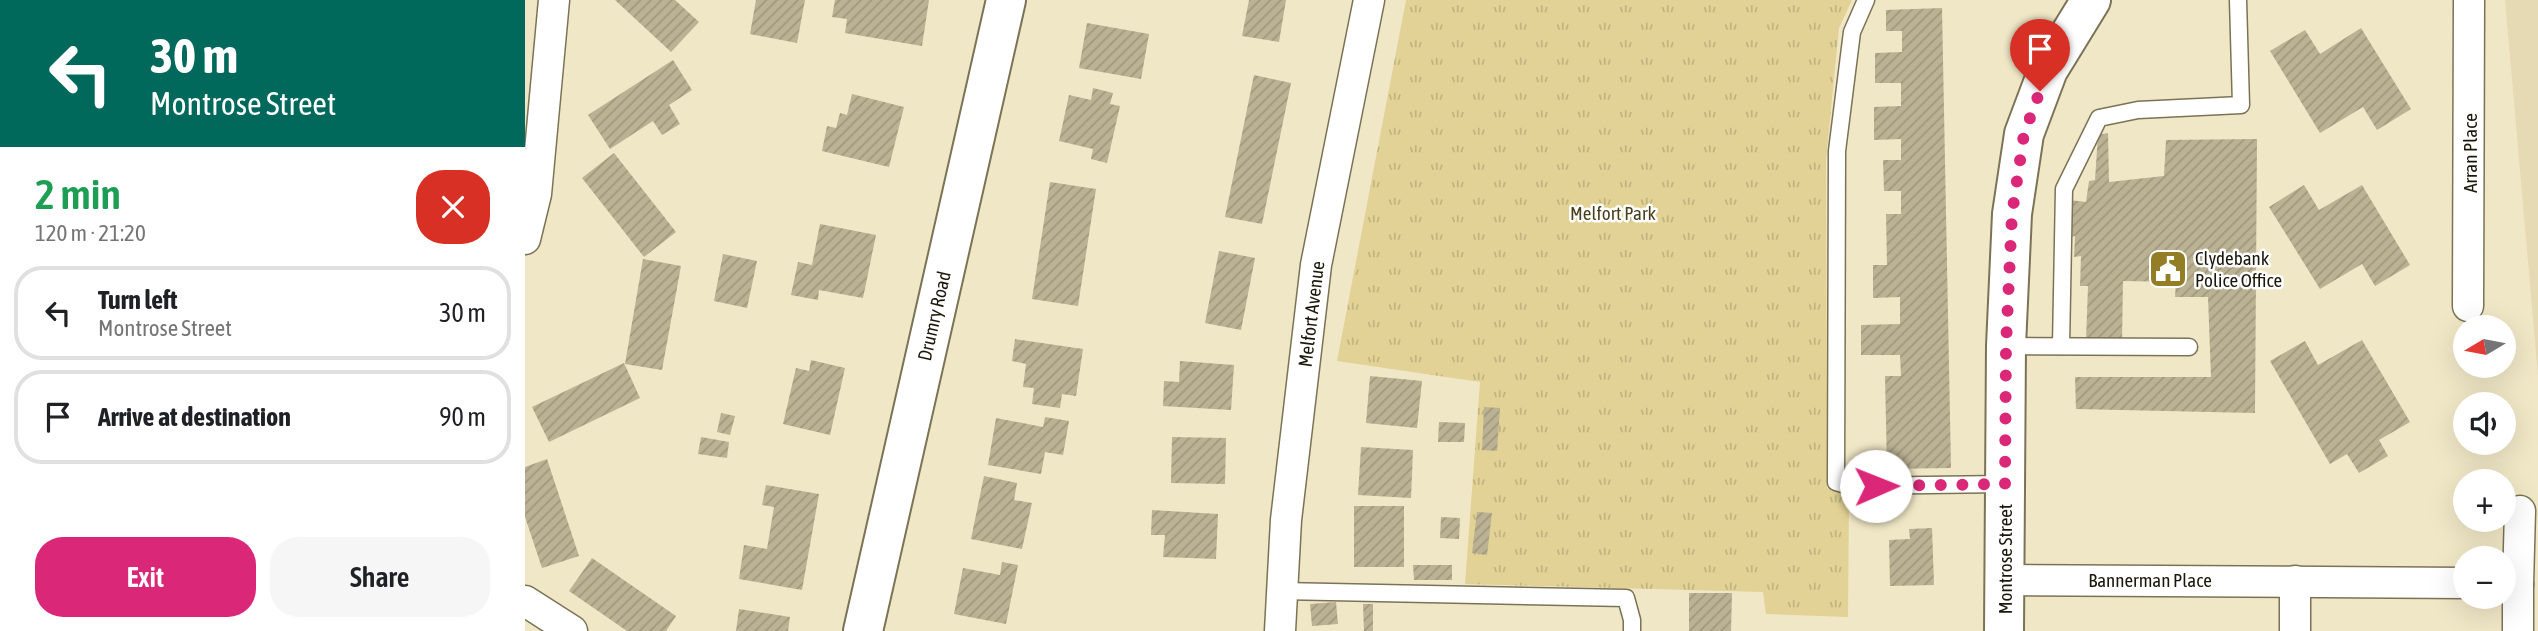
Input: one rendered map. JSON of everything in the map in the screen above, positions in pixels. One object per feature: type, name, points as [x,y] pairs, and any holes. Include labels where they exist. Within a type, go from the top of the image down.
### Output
[{"type":"street","points":[[525,239],[536,194],[535,100],[554,0]]},
{"type":"street","name":"Drumry Road","points":[[863,631],[1006,0]]},
{"type":"street","name":"Melfort Avenue","points":[[1280,631],[1286,520],[1317,265],[1369,0]]},
{"type":"street","name":"Montrose Street","points":[[2004,631],[2006,345],[2012,214],[2024,134],[2048,70],[2091,0]]},
{"type":"street","name":"Arran Place","points":[[2468,306],[2469,0]]},
{"type":"street","points":[[2515,546],[2519,511]]},
{"type":"street","name":"Bannerman Place","points":[[2005,580],[2453,583]]},
{"type":"street","points":[[2295,581],[2295,631]]},
{"type":"street","points":[[525,601],[572,631]]},
{"type":"street","points":[[2515,609],[2518,631]]},
{"type":"lane","points":[[1866,0],[1852,32],[1837,151],[1836,482],[1850,486],[2005,484]]},
{"type":"lane","points":[[2060,346],[2064,189],[2099,118],[2138,110],[2241,105],[2238,0]]},
{"type":"lane","points":[[2006,345],[2189,347]]},
{"type":"lane","points":[[1281,591],[1626,598],[1632,631]]},
{"type":"shaded area","points":[[2505,0],[2538,0],[2538,375]]},
{"type":"green space","name":"Melfort Park","points":[[1406,0],[1852,0],[1839,28],[1826,160],[1827,488],[1849,494],[1848,617],[1766,614],[1763,592],[1465,584],[1480,382],[1337,361]]},
{"type":"building","points":[[615,0],[675,0],[699,22],[671,52]]},
{"type":"building","points":[[756,0],[805,0],[797,43],[750,34]]},
{"type":"building","points":[[835,0],[929,0],[922,46],[845,33],[847,19],[832,17]]},
{"type":"building","points":[[1249,0],[1286,0],[1279,42],[1242,36]]},
{"type":"building","points":[[1942,8],[1951,468],[1887,469],[1885,376],[1901,376],[1900,355],[1861,355],[1861,325],[1900,324],[1900,297],[1873,298],[1873,265],[1887,265],[1886,214],[1901,214],[1901,191],[1884,191],[1883,160],[1901,160],[1901,139],[1874,140],[1874,107],[1901,106],[1901,83],[1875,83],[1875,53],[1902,52],[1902,31],[1886,31],[1886,10]]},
{"type":"building","points":[[1087,23],[1149,34],[1141,79],[1079,68]]},
{"type":"building","points":[[2361,28],[2411,109],[2377,130],[2363,107],[2320,133],[2270,51],[2305,30],[2320,54]]},
{"type":"building","points":[[673,60],[692,90],[669,105],[680,124],[662,135],[653,121],[610,149],[588,115]]},
{"type":"building","points":[[1254,75],[1291,83],[1262,224],[1225,217]]},
{"type":"building","points":[[1093,88],[1113,93],[1110,104],[1120,106],[1107,163],[1091,159],[1093,149],[1059,141],[1069,95],[1091,100]]},
{"type":"building","points":[[852,94],[904,107],[889,167],[822,151],[827,126],[836,128],[840,113],[847,115]]},
{"type":"building","name":"Clydebank Police Office","points":[[2108,133],[2109,182],[2164,176],[2166,140],[2257,139],[2255,413],[2076,409],[2075,377],[2211,377],[2208,297],[2175,297],[2176,282],[2123,281],[2122,342],[2086,341],[2088,286],[2080,286],[2081,256],[2074,257],[2075,236],[2067,238],[2070,200],[2086,202],[2089,181],[2095,180],[2098,135]]},
{"type":"building","points":[[614,153],[676,232],[644,257],[582,178]]},
{"type":"building","points":[[1050,182],[1096,189],[1078,306],[1032,299]]},
{"type":"building","points":[[2304,185],[2319,210],[2362,185],[2410,265],[2375,286],[2362,264],[2320,289],[2269,207]]},
{"type":"building","points":[[820,224],[876,235],[863,298],[819,290],[818,300],[791,295],[798,262],[812,265]]},
{"type":"building","points":[[1219,251],[1255,258],[1241,330],[1205,323]]},
{"type":"building","points":[[723,254],[757,261],[747,308],[714,301]]},
{"type":"building","points":[[643,259],[681,266],[662,370],[625,364]]},
{"type":"building","points":[[1015,339],[1083,349],[1076,396],[1062,394],[1060,408],[1032,404],[1034,388],[1023,387],[1026,364],[1012,361]]},
{"type":"building","points":[[2362,340],[2410,422],[2379,440],[2388,456],[2359,473],[2347,454],[2330,464],[2270,361],[2305,341],[2318,365]]},
{"type":"building","points":[[811,360],[845,368],[830,435],[783,424],[796,368],[809,371]]},
{"type":"building","points":[[1180,361],[1234,365],[1231,410],[1163,406],[1164,381],[1179,382]]},
{"type":"building","points":[[624,363],[640,398],[549,442],[532,407]]},
{"type":"building","points":[[1370,376],[1422,381],[1417,428],[1366,423]]},
{"type":"building","points":[[1484,407],[1500,408],[1497,451],[1482,450]]},
{"type":"building","points":[[721,413],[735,416],[730,435],[717,432]]},
{"type":"building","points":[[1045,417],[1069,421],[1063,455],[1045,452],[1041,474],[988,465],[996,418],[1043,427]]},
{"type":"building","points":[[1439,422],[1465,423],[1464,442],[1438,442]]},
{"type":"building","points":[[701,437],[729,442],[727,458],[698,454]]},
{"type":"building","points":[[1172,437],[1226,438],[1225,484],[1171,483]]},
{"type":"building","points":[[1361,447],[1413,450],[1411,498],[1358,495]]},
{"type":"building","points":[[547,459],[579,556],[542,568],[525,517],[525,467]]},
{"type":"building","points":[[984,476],[1017,483],[1014,500],[1032,503],[1022,549],[971,539]]},
{"type":"building","points":[[766,485],[819,494],[802,590],[739,579],[744,545],[767,549],[774,507],[762,505]]},
{"type":"building","points":[[1354,506],[1404,506],[1404,567],[1354,567]]},
{"type":"building","points":[[1152,510],[1218,514],[1216,559],[1163,557],[1165,535],[1151,535]]},
{"type":"building","points":[[1477,512],[1492,513],[1487,555],[1472,553]]},
{"type":"building","points":[[1441,517],[1460,518],[1459,539],[1440,538]]},
{"type":"building","points":[[1932,528],[1934,585],[1890,586],[1889,540],[1910,539],[1909,529]]},
{"type":"building","points":[[592,558],[676,616],[666,631],[627,631],[569,591]]},
{"type":"building","points":[[1002,562],[1018,565],[1006,624],[954,614],[963,568],[1000,575]]},
{"type":"building","points":[[1413,565],[1452,565],[1452,580],[1414,580]]},
{"type":"building","points":[[1689,593],[1732,593],[1731,631],[1689,631]]},
{"type":"building","points":[[1336,602],[1338,624],[1312,626],[1310,604]]},
{"type":"building","points":[[1363,604],[1373,604],[1373,631],[1364,631]]},
{"type":"building","points":[[739,609],[790,617],[788,631],[736,631]]},
{"type":"place","name":"Clydebank Police Office","points":[[2168,269]]},
{"type":"route","points":[[1876,486],[2005,484],[2006,345],[2012,214],[2024,134],[2040,91]]}]
